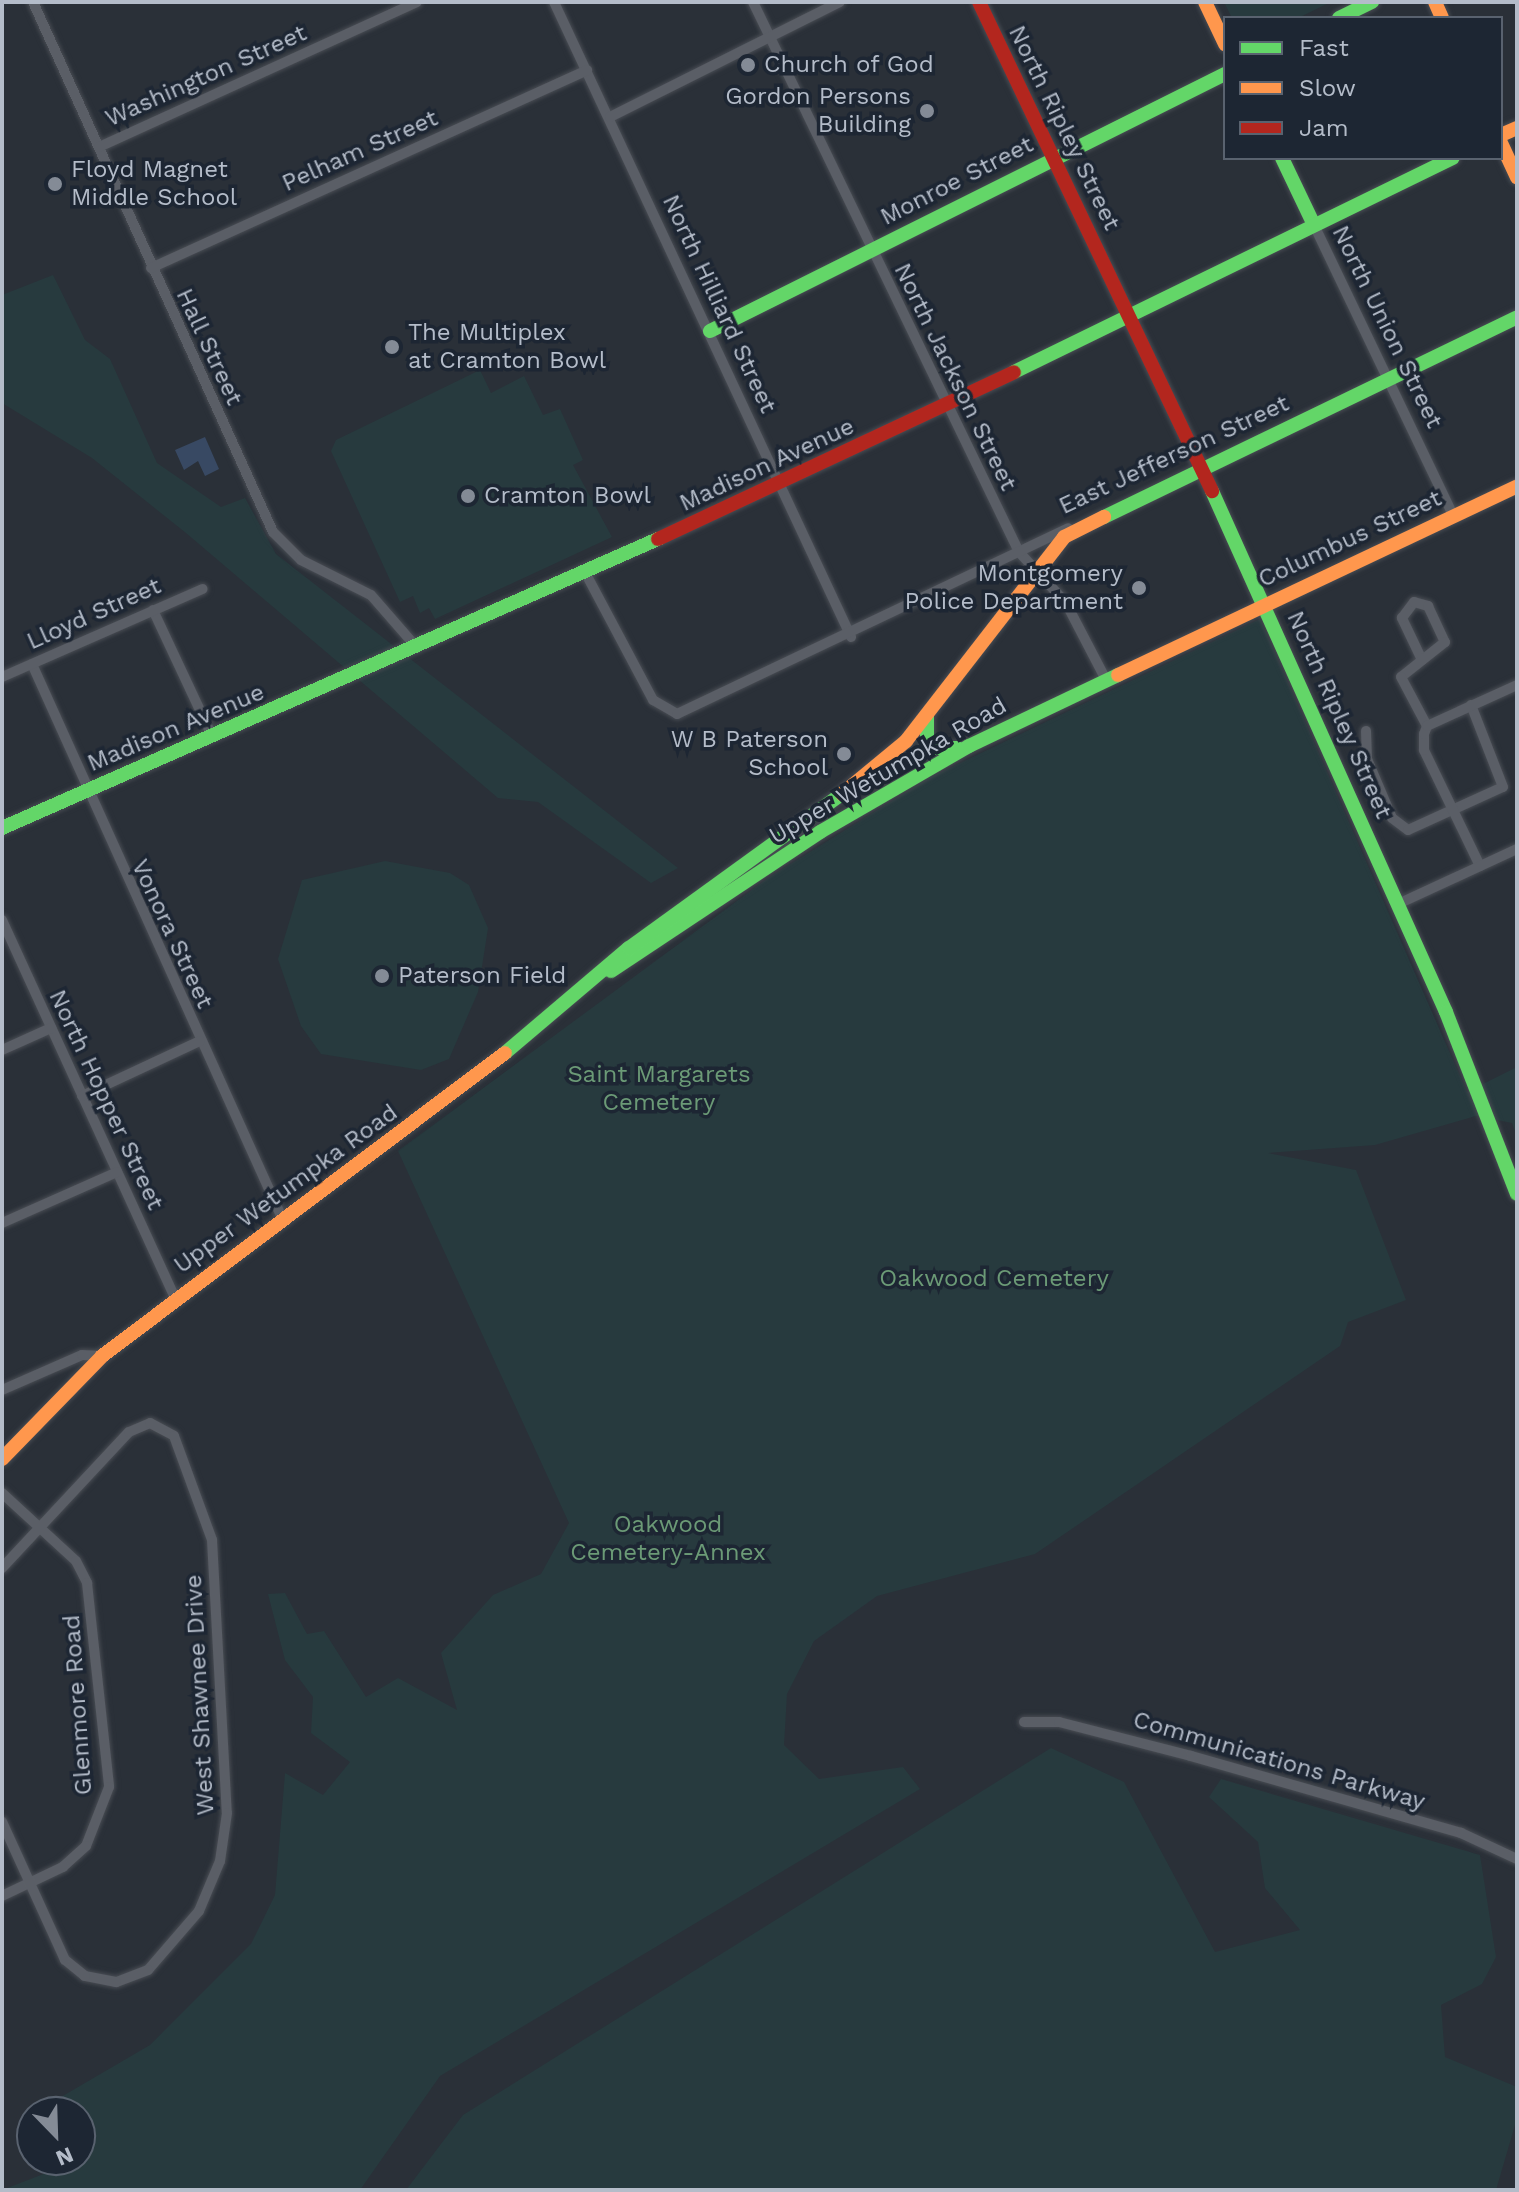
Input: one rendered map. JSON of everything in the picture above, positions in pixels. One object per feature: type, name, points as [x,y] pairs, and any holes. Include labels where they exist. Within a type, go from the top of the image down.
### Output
[{"type":"main road","name":"North Ripley Street","points":[[979,2],[1204,468],[1265,602],[1479,1092],[1517,1194]]},
{"type":"main road","points":[[1205,2],[1223,40]]},
{"type":"main road","points":[[1343,16],[1372,2]]},
{"type":"main road","name":"Monroe Street","points":[[710,331],[1053,157],[1223,75]]},
{"type":"main road","points":[[1503,147],[1517,177]]},
{"type":"main road","name":"North Union Street","points":[[1283,160],[1314,225]]},
{"type":"main road","name":"Madison Avenue","points":[[2,828],[402,657],[781,485],[944,403],[1449,160]]},
{"type":"main road","name":"East Jefferson Street","points":[[1106,513],[1517,317]]},
{"type":"main road","name":"Columbus Street","points":[[1202,632],[1517,486]]},
{"type":"main road","name":"Upper Wetumpka Road","points":[[2,1459],[102,1356],[175,1298],[610,971],[663,922],[867,776],[927,716],[1031,572],[1064,537],[1106,513]]},
{"type":"main road","name":"Upper Wetumpka Road","points":[[610,971],[674,934],[783,857],[969,746],[1202,632]]},
{"type":"main road","points":[[927,716],[932,752],[969,746]]},
{"type":"main road","points":[[774,844],[783,857]]},
{"type":"street","name":"Hall Street","points":[[33,2],[273,532],[301,560],[371,595],[419,649]]},
{"type":"street","name":"Washington Street","points":[[99,147],[417,2]]},
{"type":"street","name":"North Hilliard Street","points":[[554,2],[851,637]]},
{"type":"street","name":"North Jackson Street","points":[[753,2],[944,403],[1019,552],[1031,572],[1066,603],[1105,678]]},
{"type":"street","points":[[610,117],[840,2]]},
{"type":"street","name":"Pelham Street","points":[[151,268],[587,70]]},
{"type":"street","name":"North Union Street","points":[[1314,225],[1453,515]]},
{"type":"street","name":"East Jefferson Street","points":[[586,574],[653,700],[670,714],[851,637],[1019,552],[1106,513]]},
{"type":"street","name":"Lloyd Street","points":[[2,677],[202,589]]},
{"type":"street","points":[[1422,660],[1402,618],[1414,602],[1428,606],[1445,642],[1422,660],[1401,683],[1427,726],[1424,750],[1480,866]]},
{"type":"street","points":[[153,610],[212,736]]},
{"type":"street","name":"Vonora Street","points":[[32,664],[282,1218]]},
{"type":"street","points":[[1427,726],[1517,685]]},
{"type":"street","points":[[1366,731],[1367,759],[1396,825],[1408,830],[1454,811],[1505,781],[1471,705]]},
{"type":"street","points":[[1398,904],[1517,849]]},
{"type":"street","name":"North Hopper Street","points":[[2,920],[175,1298]]},
{"type":"street","points":[[2,1050],[51,1028]]},
{"type":"street","points":[[82,1096],[200,1041]]},
{"type":"street","points":[[2,1223],[117,1172]]},
{"type":"street","points":[[2,1390],[82,1355],[102,1356]]},
{"type":"street","name":"West Shawnee Drive","points":[[29,1883],[65,1960],[107,1982],[141,1974],[185,1931],[220,1861],[227,1813],[207,1517],[179,1443],[150,1423],[129,1432],[40,1528]]},
{"type":"street","name":"Glenmore Road","points":[[2,1493],[40,1528],[87,1583],[109,1787],[86,1846],[29,1883],[2,1896]]},
{"type":"street","points":[[2,1568],[40,1528]]},
{"type":"street","name":"Communications Parkway","points":[[1024,1722],[1059,1722],[1207,1760],[1461,1833],[1517,1859]]},
{"type":"street","points":[[2,1822],[29,1883]]},
{"type":"green space","points":[[1224,2],[1331,2],[1302,16],[1231,16]]},
{"type":"green space","points":[[53,275],[85,340],[110,359],[157,463],[221,507],[245,498],[276,554],[678,868],[651,883],[538,802],[498,798],[186,533],[92,458],[2,403],[2,295]]},
{"type":"green space","name":"Cramton Bowl","points":[[480,370],[491,393],[524,376],[543,415],[560,409],[583,460],[573,465],[612,537],[435,619],[429,608],[420,613],[413,596],[400,602],[331,451],[336,440]]},
{"type":"green space","points":[[1260,619],[1467,1092],[1517,1067],[1517,1137],[1512,1123],[1476,1116],[1375,1145],[1268,1153],[1356,1170],[1406,1300],[1348,1322],[1340,1346],[1035,1554],[877,1596],[814,1641],[787,1694],[784,1745],[819,1779],[903,1767],[920,1789],[440,2076],[360,2190],[2,2190],[38,2176],[96,2176],[96,2096],[63,2096],[150,2045],[251,1944],[275,1895],[285,1773],[323,1795],[350,1762],[311,1733],[313,1697],[285,1660],[268,1594],[285,1593],[307,1634],[324,1631],[366,1697],[398,1678],[457,1710],[441,1653],[493,1595],[541,1574],[569,1523],[398,1151],[768,878],[929,778]]},
{"type":"green space","name":"Paterson Field","points":[[385,861],[450,873],[469,885],[488,928],[478,992],[449,1059],[421,1070],[321,1054],[301,1026],[278,959],[302,880]]},
{"type":"green space","points":[[1051,1748],[1124,1782],[1215,1952],[1300,1930],[1265,1888],[1258,1842],[1209,1797],[1221,1779],[1480,1855],[1496,1957],[1482,1984],[1441,2005],[1445,2057],[1517,2087],[1517,2118],[1496,2190],[406,2190],[463,2115]]},
{"type":"water","points":[[205,437],[219,469],[205,476],[198,461],[184,470],[175,450]]},
{"type":"traffic: fast","points":[[1343,16],[1372,2]]},
{"type":"traffic: fast","points":[[710,331],[1223,75]]},
{"type":"traffic: fast","points":[[1283,160],[1314,225]]},
{"type":"traffic: fast","points":[[1014,372],[1449,160]]},
{"type":"traffic: fast","points":[[1104,517],[1517,317]]},
{"type":"traffic: fast","points":[[1212,491],[1446,1012],[1517,1194]]},
{"type":"traffic: fast","points":[[2,828],[658,539]]},
{"type":"traffic: fast","points":[[611,971],[820,832],[969,746],[1118,675]]},
{"type":"traffic: fast","points":[[927,716],[927,748],[957,748]]},
{"type":"traffic: fast","points":[[505,1053],[629,948],[842,794]]},
{"type":"traffic: slow","points":[[1205,2],[1223,40]]},
{"type":"traffic: slow","points":[[1435,2],[1441,16]]},
{"type":"traffic: slow","points":[[1503,134],[1517,128]]},
{"type":"traffic: slow","points":[[1503,147],[1517,177]]},
{"type":"traffic: slow","points":[[1118,675],[1517,486]]},
{"type":"traffic: slow","points":[[842,794],[906,741],[1064,537],[1104,517]]},
{"type":"traffic: slow","points":[[2,1459],[102,1356],[505,1053]]},
{"type":"traffic: jam","points":[[979,2],[1212,491]]},
{"type":"traffic: jam","points":[[658,539],[1014,372]]},
{"type":"place","name":"Church of God","points":[[748,65]]},
{"type":"place","name":"Gordon Persons Building","points":[[927,111]]},
{"type":"place","name":"Floyd Magnet Middle School","points":[[55,184]]},
{"type":"place","name":"The Multiplex at Cramton Bowl","points":[[392,347]]},
{"type":"place","name":"Cramton Bowl","points":[[468,496]]},
{"type":"place","name":"Montgomery Police Department","points":[[1139,588]]},
{"type":"place","name":"W B Paterson School","points":[[844,754]]},
{"type":"place","name":"Paterson Field","points":[[382,976]]},
{"type":"park label","name":"Saint Margarets Cemetery","points":[[659,1089]]},
{"type":"park label","name":"Oakwood Cemetery","points":[[994,1279]]},
{"type":"park label","name":"Oakwood Cemetery-Annex","points":[[668,1539]]}]
